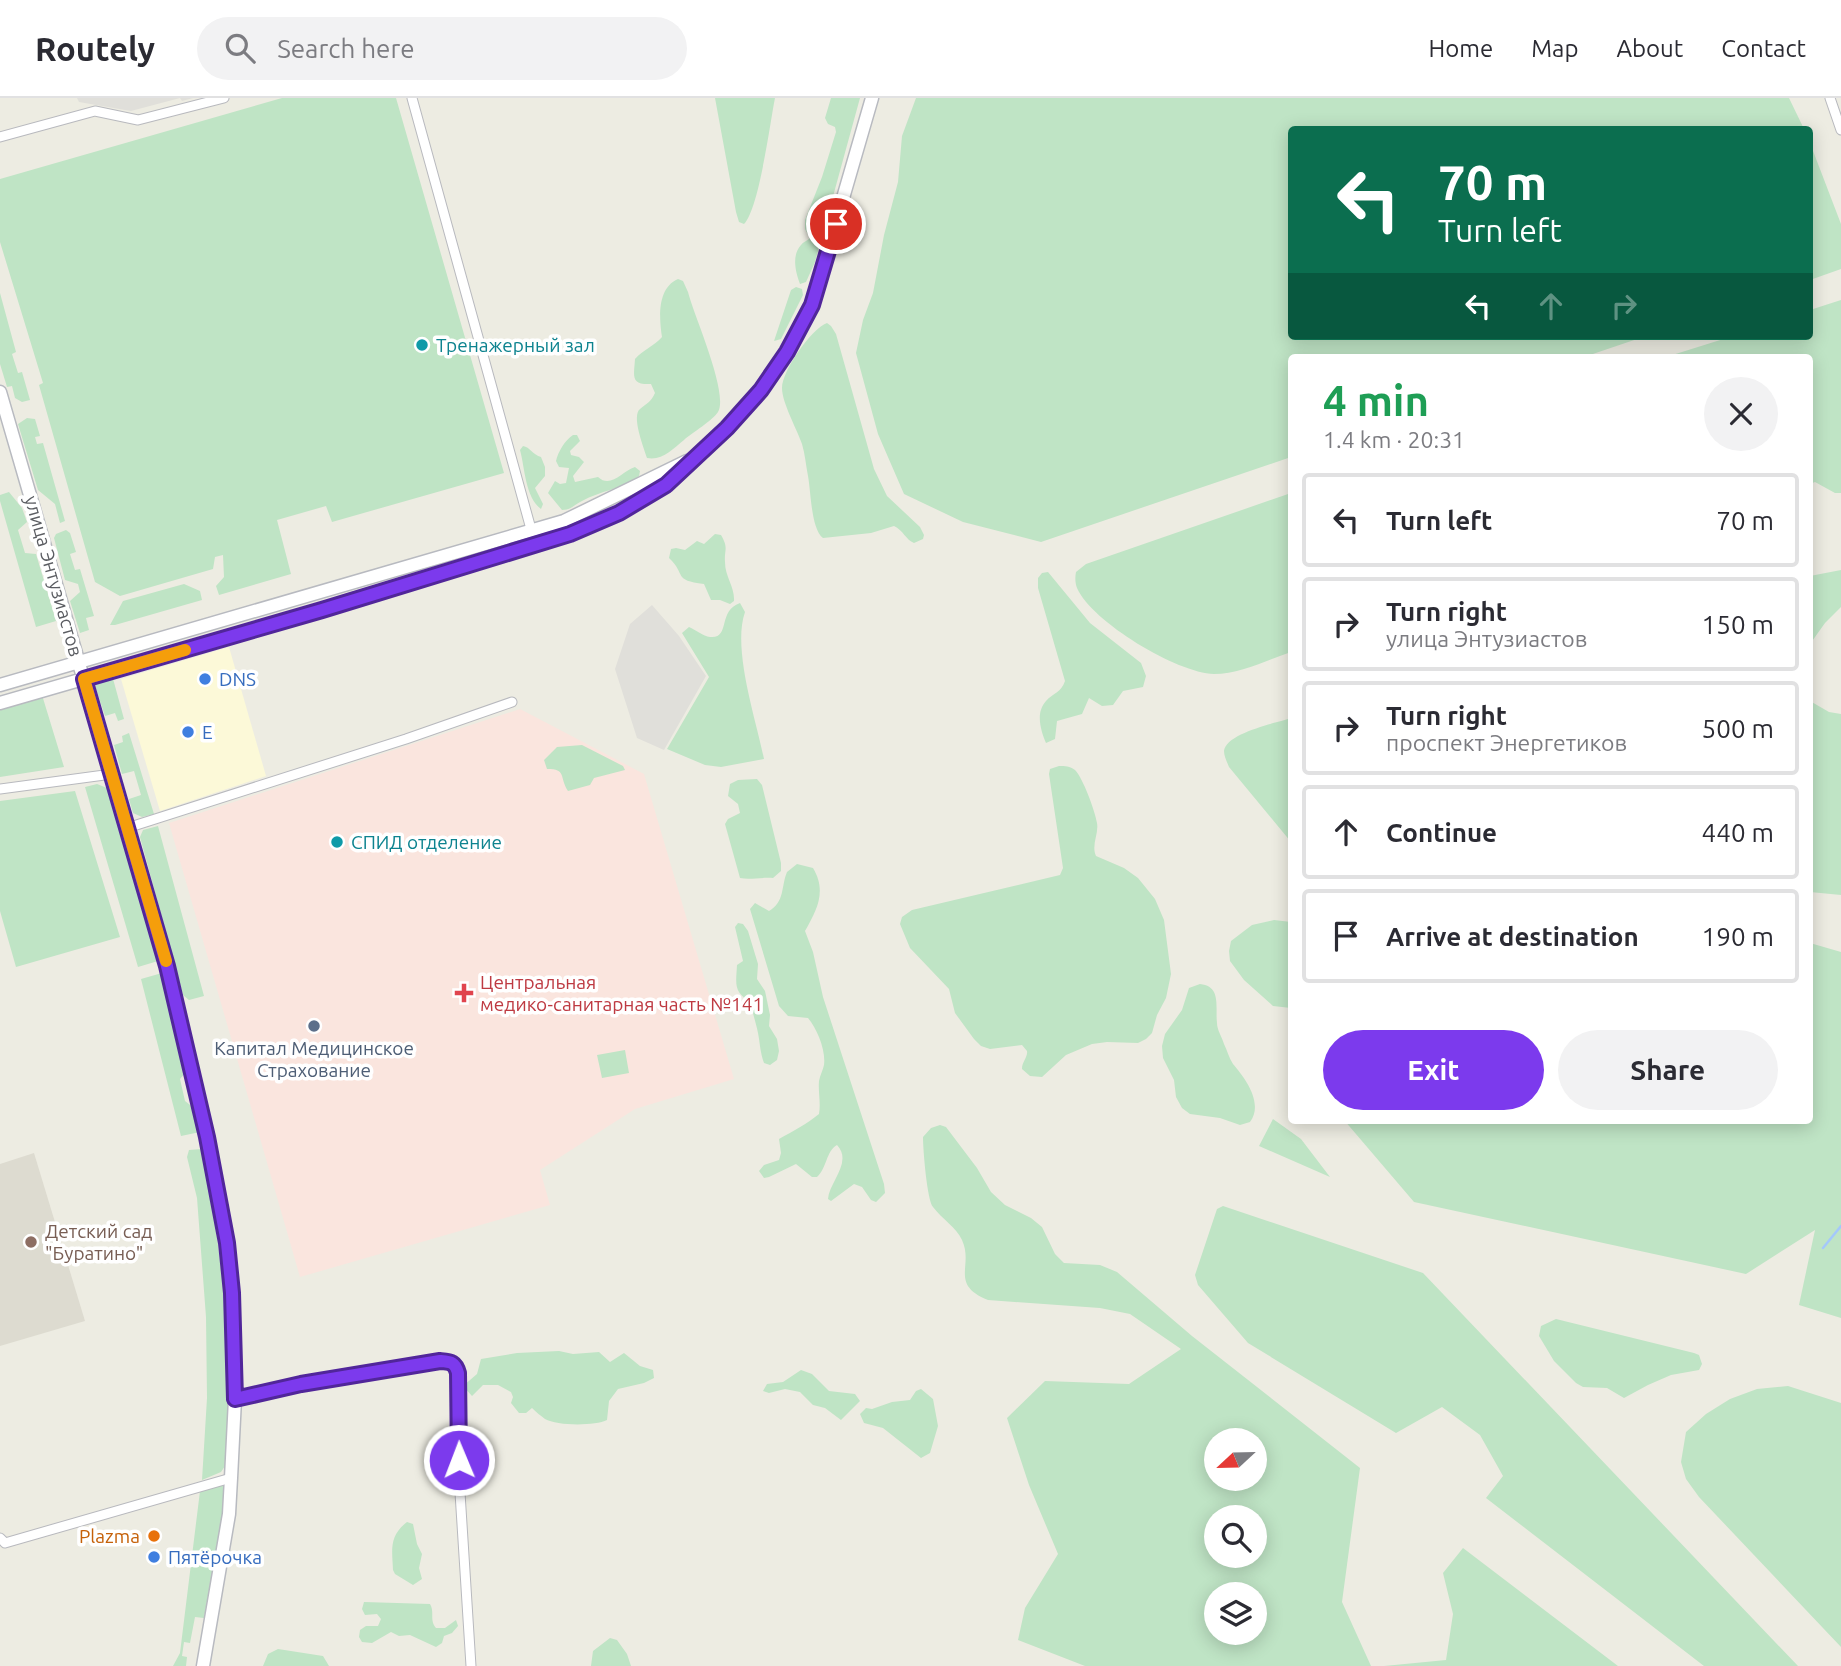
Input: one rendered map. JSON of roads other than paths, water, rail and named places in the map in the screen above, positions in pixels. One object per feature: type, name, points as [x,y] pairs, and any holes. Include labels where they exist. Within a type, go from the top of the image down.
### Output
[{"type":"main road","points":[[0,703],[322,610],[570,534],[619,513],[666,485],[727,428],[761,390],[787,352],[812,305],[872,98]]},
{"type":"main road","name":"улица Энтузиастов","points":[[0,392],[167,966],[207,1137],[227,1243],[232,1293],[235,1399],[229,1514],[203,1666]]},
{"type":"main road","points":[[0,685],[564,521],[662,471],[694,458]]},
{"type":"main road","points":[[564,521],[570,534]]},
{"type":"main road","points":[[437,556],[442,573]]},
{"type":"main road","points":[[384,572],[389,589]]},
{"type":"main road","points":[[315,593],[322,610]]},
{"type":"street","points":[[0,137],[95,111],[138,120],[223,98]]},
{"type":"street","points":[[412,98],[531,529]]},
{"type":"street","points":[[1830,98],[1841,130]]},
{"type":"street","points":[[127,828],[406,739],[512,702]]},
{"type":"street","points":[[0,789],[112,774]]},
{"type":"street","points":[[235,1399],[301,1384],[440,1361],[456,1365],[459,1477],[471,1666]]},
{"type":"street","points":[[0,1538],[5,1543],[231,1478]]},
{"type":"waterway","points":[[1823,1248],[1841,1226]]},
{"type":"place","name":"Тренажерный зал","points":[[422,345]]},
{"type":"place","name":"DNS","points":[[205,679]]},
{"type":"place","name":"Е","points":[[188,732]]},
{"type":"place","name":"СПИД отделение","points":[[337,842]]},
{"type":"place","name":"Центральная медико-санитарная часть №141","points":[[464,993]]},
{"type":"place","name":"Капитал Медицинское Страхование","points":[[314,1026]]},
{"type":"place","name":"Детский сад \"Буратино\"","points":[[31,1242]]},
{"type":"place","name":"Plazma","points":[[154,1536]]},
{"type":"place","name":"Пятёрочка","points":[[154,1557]]}]
